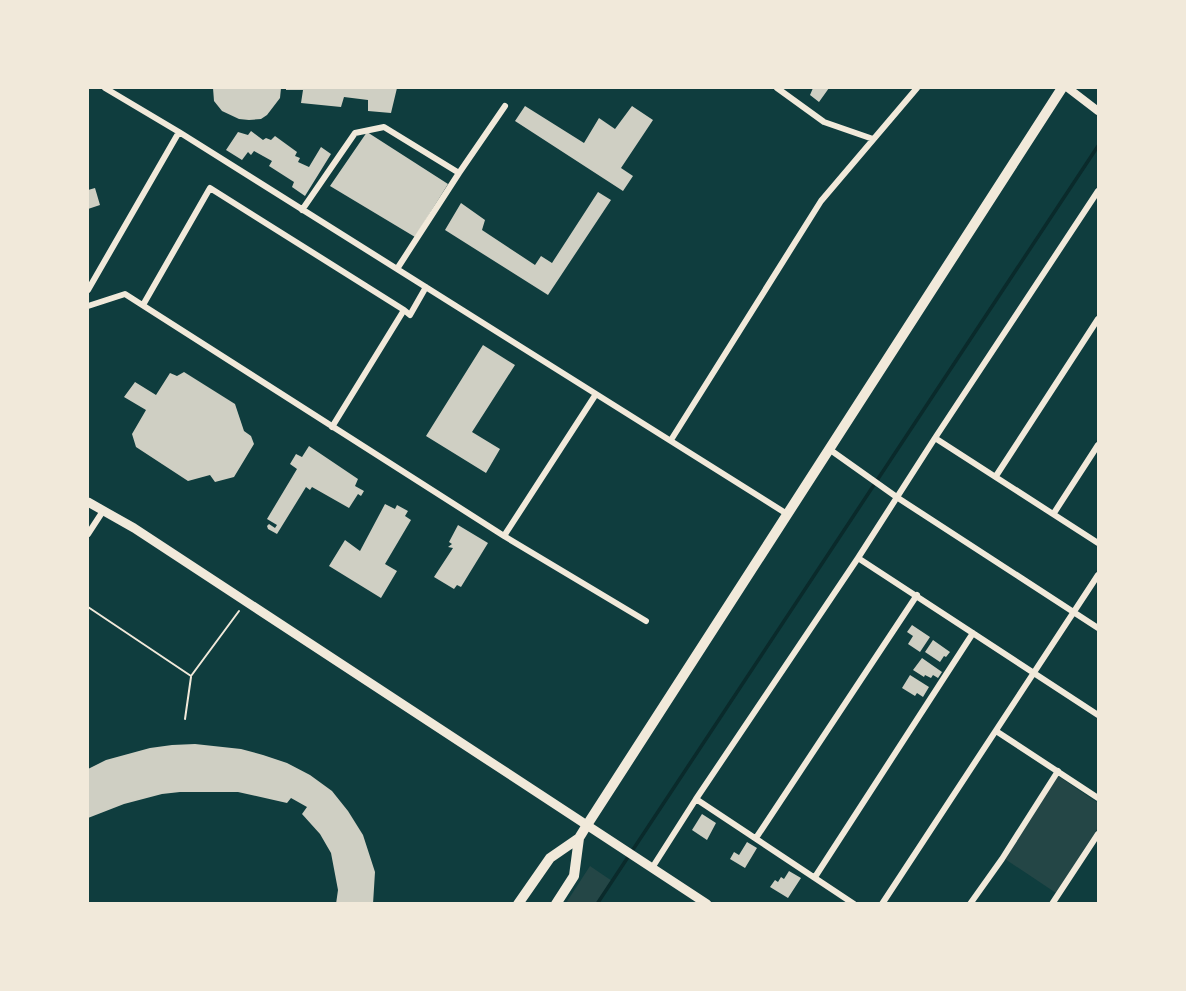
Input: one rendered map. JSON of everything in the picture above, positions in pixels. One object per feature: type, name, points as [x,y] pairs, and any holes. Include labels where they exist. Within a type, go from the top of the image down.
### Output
[{"type":"main road","points":[[518,904],[550,858],[579,838],[1062,88]]},
{"type":"main road","points":[[88,502],[134,528],[707,904]]},
{"type":"main road","points":[[556,904],[574,876],[579,838]]},
{"type":"street","points":[[105,88],[787,514]]},
{"type":"street","points":[[777,88],[824,122],[873,139]]},
{"type":"street","points":[[671,440],[821,201],[918,88]]},
{"type":"street","points":[[1068,88],[1098,111]]},
{"type":"street","points":[[397,269],[505,106]]},
{"type":"street","points":[[302,210],[355,133],[384,127],[459,173]]},
{"type":"street","points":[[88,290],[179,132]]},
{"type":"street","points":[[142,305],[210,188],[410,314],[426,287]]},
{"type":"street","points":[[649,866],[898,498],[1098,191]]},
{"type":"street","points":[[1091,205],[1098,211]]},
{"type":"street","points":[[88,306],[125,294],[504,536],[646,621]]},
{"type":"street","points":[[332,427],[404,310]]},
{"type":"street","points":[[996,476],[1098,319]]},
{"type":"street","points":[[504,536],[596,394]]},
{"type":"street","points":[[935,438],[1098,543]]},
{"type":"street","points":[[1054,513],[1098,445]]},
{"type":"street","points":[[829,449],[898,498],[1098,628]]},
{"type":"street","points":[[88,534],[103,510]]},
{"type":"street","points":[[858,558],[1098,715]]},
{"type":"street","points":[[882,904],[1098,575]]},
{"type":"street","points":[[756,838],[917,595]]},
{"type":"street","points":[[815,877],[973,633]]},
{"type":"street","points":[[996,731],[1098,799]]},
{"type":"street","points":[[970,904],[1058,771]]},
{"type":"street","points":[[696,799],[854,904]]},
{"type":"street","points":[[1052,904],[1098,834]]},
{"type":"path","points":[[186,719],[191,676],[246,602]]},
{"type":"path","points":[[88,607],[191,676]]},
{"type":"shaded area","points":[[1058,776],[1098,803],[1098,828],[1056,893],[1005,859]]},
{"type":"shaded area","points":[[590,866],[612,881],[598,903],[566,903]]},
{"type":"building","points":[[213,88],[281,88],[280,98],[267,115],[261,119],[249,120],[239,119],[222,111],[214,101]]},
{"type":"building","points":[[286,88],[397,88],[391,113],[368,111],[368,100],[344,97],[341,107],[301,103],[303,90]]},
{"type":"building","points":[[813,88],[829,88],[819,102],[810,95]]},
{"type":"building","points":[[525,106],[584,143],[599,118],[615,129],[632,106],[653,120],[621,168],[633,176],[623,191],[515,121]]},
{"type":"building","points":[[251,131],[263,140],[271,140],[275,136],[297,152],[295,156],[300,158],[298,162],[309,167],[321,147],[331,154],[305,196],[292,187],[294,182],[269,166],[272,161],[254,151],[251,155],[248,152],[242,160],[226,150],[238,132],[248,135]]},
{"type":"building","points":[[367,132],[448,184],[415,237],[330,186]]},
{"type":"building","points":[[95,188],[100,205],[88,209],[88,190]]},
{"type":"building","points":[[598,192],[611,200],[548,295],[445,230],[461,203],[485,220],[482,230],[535,265],[541,256],[552,263]]},
{"type":"building","points":[[483,345],[515,365],[472,432],[500,449],[486,473],[426,436]]},
{"type":"building","points":[[184,372],[235,404],[244,431],[251,436],[254,444],[234,477],[215,482],[210,475],[188,481],[136,447],[132,434],[146,410],[124,397],[135,382],[156,395],[170,373],[177,376]]},
{"type":"building","points":[[309,446],[358,479],[355,486],[364,491],[361,496],[358,494],[349,508],[312,487],[310,490],[306,487],[277,534],[267,526],[269,524],[275,528],[277,525],[267,519],[297,469],[290,464],[296,454],[302,457]]},
{"type":"building","points":[[385,504],[395,509],[397,505],[408,511],[405,516],[411,520],[385,564],[397,571],[381,598],[329,566],[345,540],[360,551]]},
{"type":"building","points":[[458,525],[488,543],[461,587],[457,585],[454,589],[434,577],[453,548],[448,547],[452,544],[449,542]]},
{"type":"building","points":[[912,625],[930,637],[920,652],[908,644],[913,636],[907,632]]},
{"type":"building","points":[[933,640],[950,652],[940,662],[925,652]]},
{"type":"building","points":[[922,658],[942,672],[938,678],[933,675],[931,678],[925,675],[924,677],[913,670]]},
{"type":"building","points":[[910,675],[929,687],[923,697],[917,693],[915,696],[902,688]]},
{"type":"building","points":[[195,744],[241,749],[287,763],[332,791],[363,835],[375,872],[373,904],[336,904],[338,890],[331,853],[320,834],[302,814],[307,807],[291,798],[287,803],[238,792],[180,792],[124,804],[88,818],[88,769],[106,760],[150,748]]},
{"type":"building","points":[[702,814],[716,823],[707,840],[692,830]]},
{"type":"building","points":[[747,842],[757,848],[745,868],[730,859],[734,852],[739,855]]},
{"type":"building","points":[[789,871],[801,878],[788,898],[770,887],[775,880],[778,882],[781,877],[784,879]]},
{"type":"waterway","points":[[597,904],[1098,146]]}]
